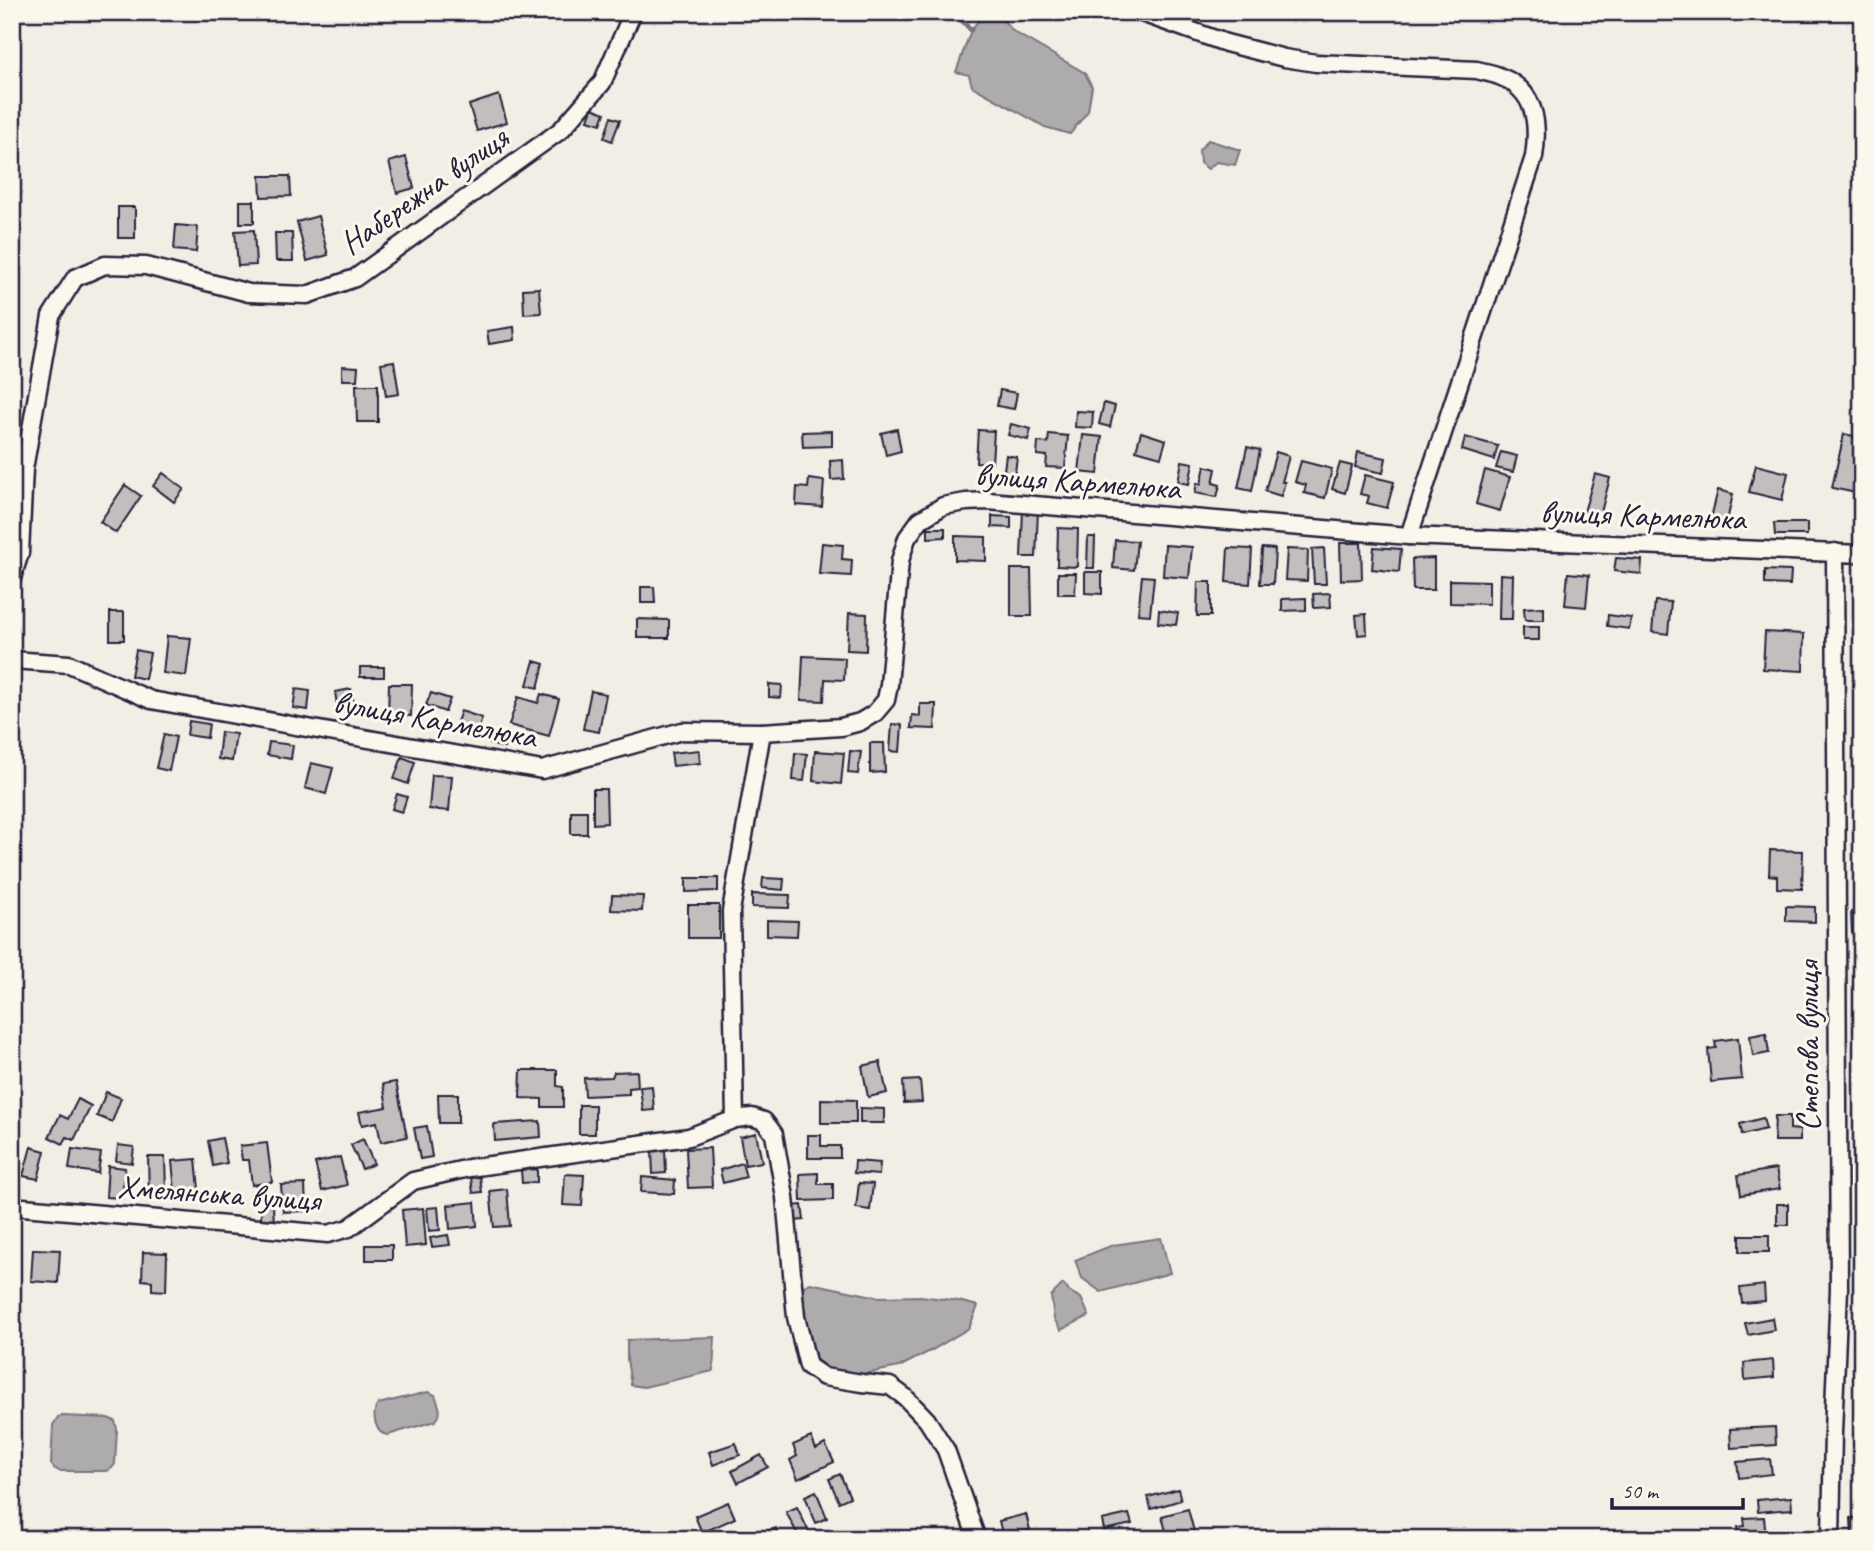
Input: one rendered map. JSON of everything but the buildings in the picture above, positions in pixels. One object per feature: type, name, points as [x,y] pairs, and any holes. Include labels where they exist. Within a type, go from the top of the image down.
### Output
[{"type":"street","name":"Набережна вулиця","points":[[12,578],[20,553],[24,469],[51,316],[75,278],[105,265],[146,266],[249,293],[307,295],[355,278],[561,130],[602,83],[633,12]]},
{"type":"street","points":[[1139,12],[1226,43],[1284,58],[1316,63],[1477,70],[1501,76],[1518,88],[1528,100],[1535,115],[1538,135],[1534,157],[1409,536]]},
{"type":"street","name":"вулиця Кармелюка","points":[[12,660],[69,664],[151,700],[542,770],[682,731],[762,732],[841,727],[860,722],[875,713],[886,700],[889,685],[900,561],[907,538],[920,520],[943,506],[966,502],[988,501],[1409,536],[1862,554]]},
{"type":"street","name":"Степова вулиця","points":[[1831,1539],[1839,1289],[1835,552]]},
{"type":"street","points":[[762,732],[731,911],[735,1119],[751,1117],[764,1121],[774,1134],[785,1197],[796,1317],[808,1366],[824,1377],[890,1386],[927,1420],[946,1450],[977,1539]]},
{"type":"street","name":"Хмелянська вулиця","points":[[12,1206],[328,1234],[349,1228],[413,1181],[468,1168],[689,1137],[735,1119]]},
{"type":"shaded area","points":[[982,16],[1000,17],[1014,32],[1085,73],[1092,87],[1088,111],[1070,134],[1045,127],[972,86],[969,75],[956,72],[971,30]]},
{"type":"shaded area","points":[[1208,140],[1240,150],[1235,165],[1216,162],[1208,169],[1200,163],[1199,150]]},
{"type":"shaded area","points":[[1161,1238],[1170,1273],[1101,1292],[1082,1278],[1075,1260],[1113,1245]]},
{"type":"shaded area","points":[[810,1283],[878,1297],[921,1296],[978,1306],[969,1328],[932,1350],[899,1367],[859,1375],[826,1369],[807,1355],[800,1288]]},
{"type":"shaded area","points":[[1063,1284],[1081,1298],[1089,1316],[1061,1330],[1054,1319],[1051,1296]]},
{"type":"shaded area","points":[[715,1337],[713,1371],[644,1387],[631,1385],[627,1340]]},
{"type":"shaded area","points":[[428,1392],[435,1395],[439,1405],[440,1412],[435,1421],[388,1435],[377,1427],[375,1418],[378,1404]]},
{"type":"shaded area","points":[[58,1417],[108,1418],[115,1421],[115,1464],[112,1468],[107,1471],[59,1471],[54,1468],[51,1464],[53,1425]]},
{"type":"waterway","points":[[954,12],[971,30]]}]
